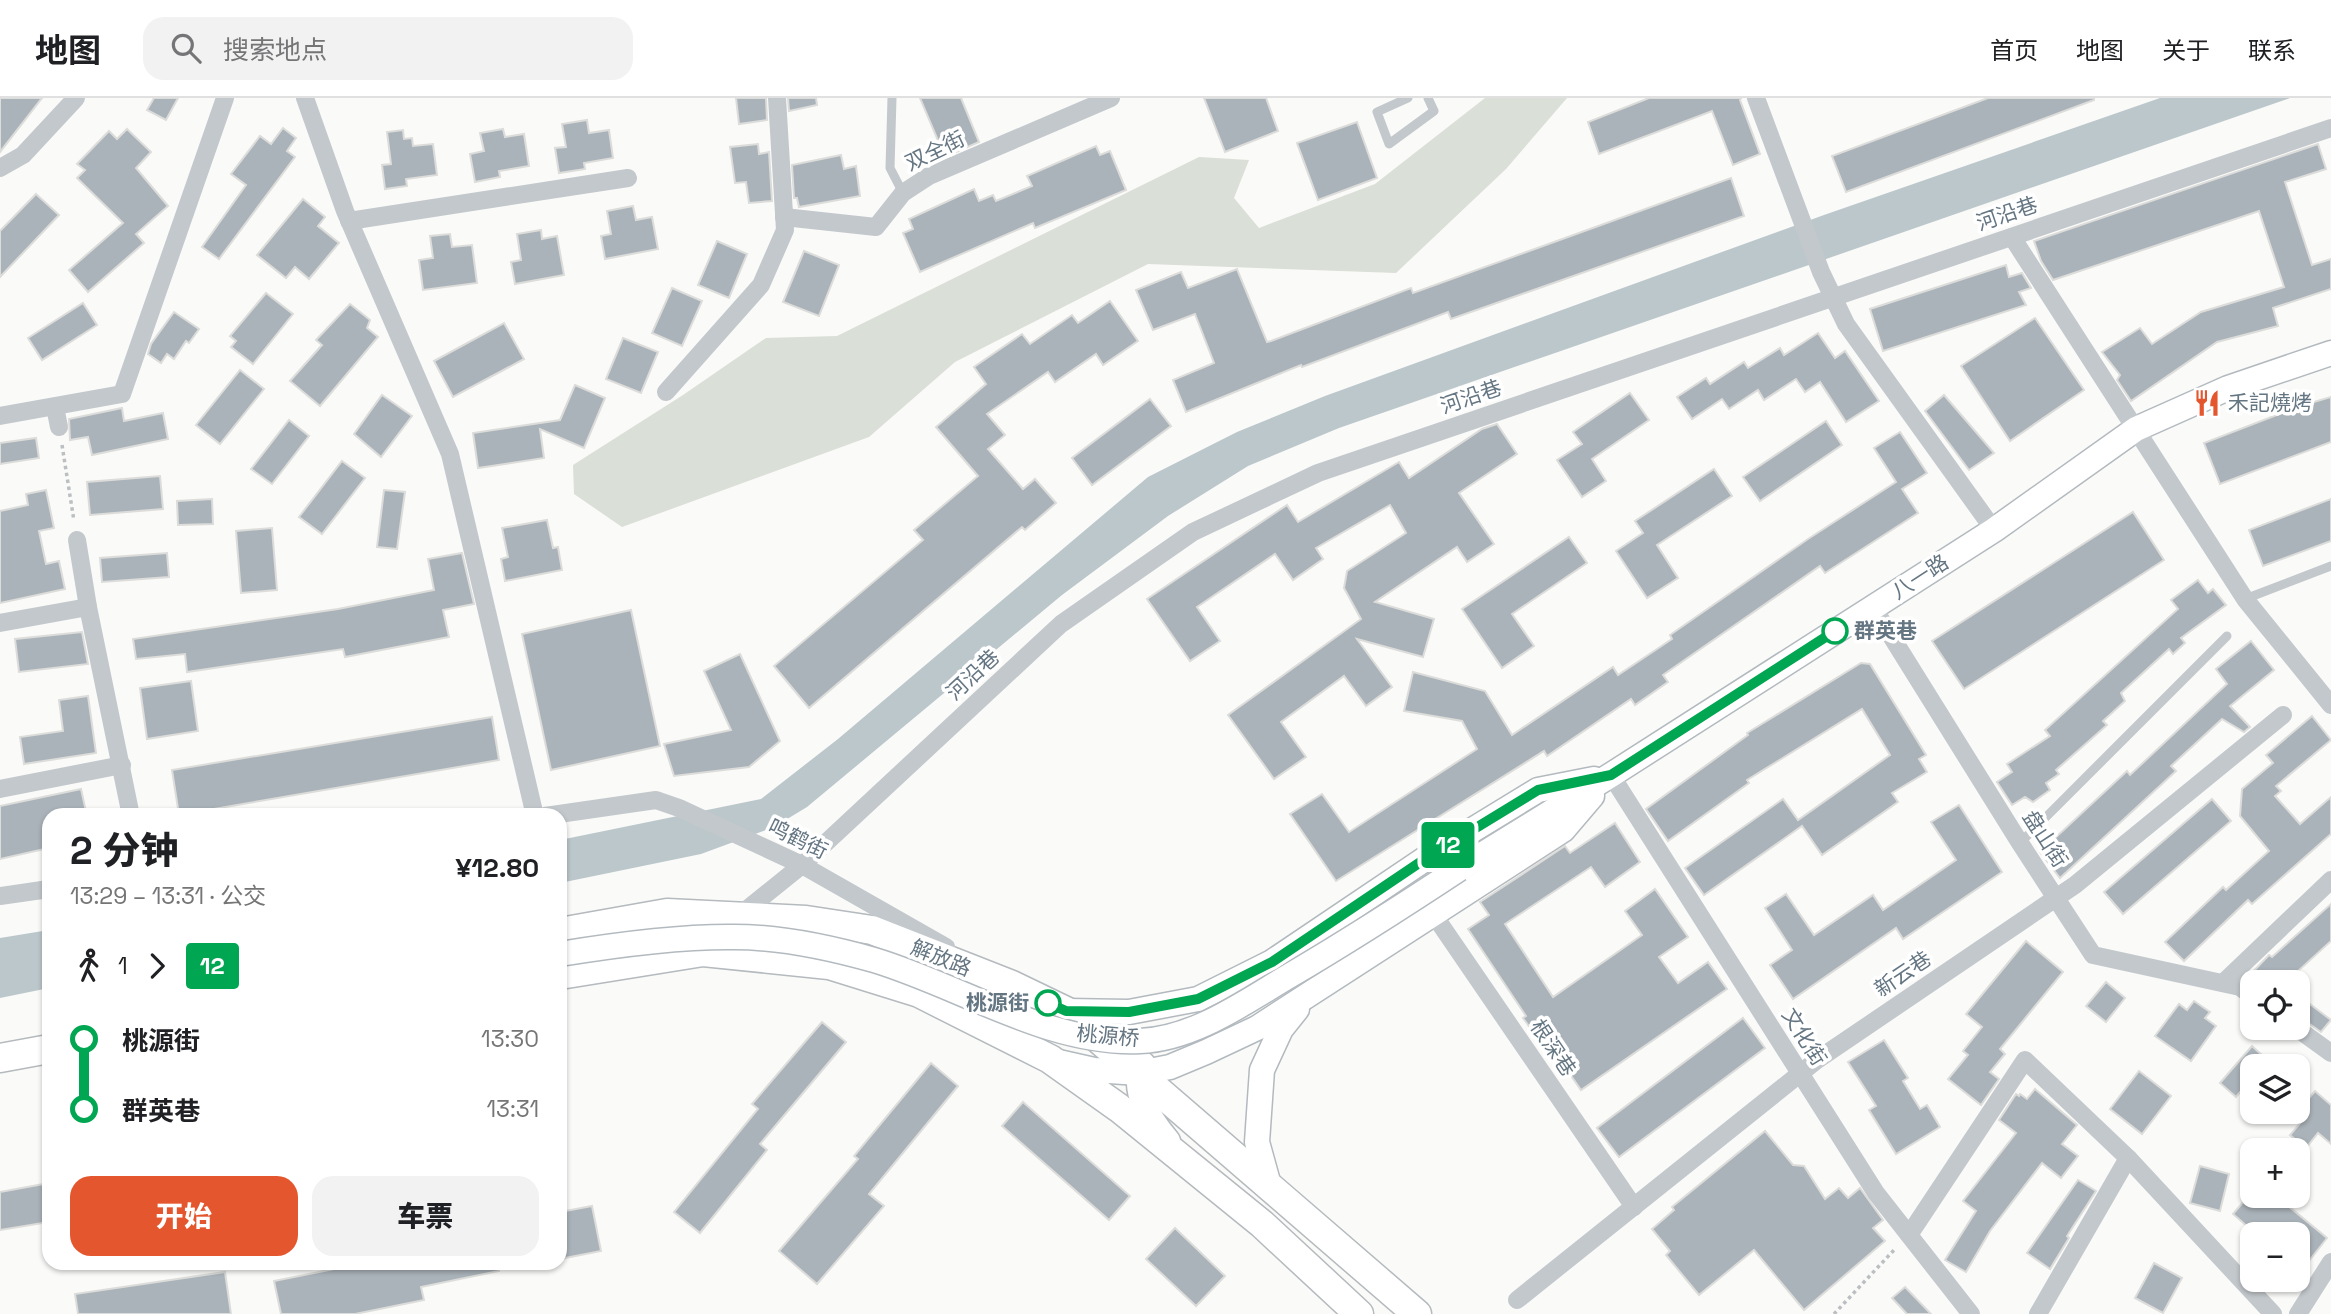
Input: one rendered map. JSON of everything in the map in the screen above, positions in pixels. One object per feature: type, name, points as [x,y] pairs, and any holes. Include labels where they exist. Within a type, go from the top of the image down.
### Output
[{"type":"main road","name":"八一路","points":[[1066,1011],[1129,1012],[1198,999],[1272,962],[1425,859],[1538,790],[1611,775],[1993,530],[2136,429],[2228,388],[2331,354]]},
{"type":"main road","name":"桃源桥","points":[[567,953],[627,944],[730,937],[810,944],[875,961],[952,989],[1010,1015],[1079,1036],[1141,1041],[1180,1033],[1226,1013],[1367,929],[1611,775]]},
{"type":"main road","points":[[1049,1059],[1094,1070],[1139,1073],[1170,1067],[1257,1028],[1563,830],[1611,775]]},
{"type":"main road","name":"解放路","points":[[567,931],[667,913],[806,920],[872,930],[1012,985],[1066,1011],[1417,1314]]},
{"type":"main road","name":"解放路","points":[[567,974],[703,952],[829,965],[919,993],[1049,1059],[1119,1108],[1262,1224],[1359,1314]]},
{"type":"main road","points":[[1182,1157],[1149,1116],[1141,1095],[1139,1073],[1146,1059],[1158,1048],[1272,962]]},
{"type":"main road","points":[[1270,1189],[1257,1142],[1262,1070],[1281,1028],[1308,995]]},
{"type":"main road","points":[[0,1058],[42,1050]]},
{"type":"street","points":[[0,168],[23,155],[76,98]]},
{"type":"street","points":[[0,416],[122,394],[225,98]]},
{"type":"street","points":[[305,98],[349,221],[450,454],[533,808]]},
{"type":"street","points":[[666,392],[761,285],[785,230],[777,98]]},
{"type":"street","name":"双全街","points":[[784,216],[876,227],[903,193],[929,176],[1079,105],[1111,98]]},
{"type":"street","points":[[1756,98],[1821,272],[1846,324],[1993,530]]},
{"type":"street","name":"河沿巷","points":[[740,915],[802,865],[1061,624],[1194,532],[1318,473],[2331,128]]},
{"type":"street","points":[[349,221],[628,178]]},
{"type":"street","points":[[2012,237],[2245,599],[2331,705]]},
{"type":"street","points":[[55,407],[59,427]]},
{"type":"street","points":[[76,540],[130,808]]},
{"type":"street","points":[[0,624],[88,607]]},
{"type":"street","name":"盘山街","points":[[1872,607],[2020,843],[2094,955],[2240,987]]},
{"type":"street","name":"新云巷","points":[[1517,1300],[1799,1073],[2056,898],[2283,715]]},
{"type":"street","points":[[0,789],[122,765]]},
{"type":"street","name":"文化街","points":[[1611,775],[1876,1193],[1971,1314]]},
{"type":"street","name":"鸣鹤街","points":[[567,813],[656,800],[679,808],[802,865],[1012,985]]},
{"type":"street","points":[[2223,983],[2331,880]]},
{"type":"street","points":[[0,896],[42,890]]},
{"type":"street","name":"根深巷","points":[[1434,915],[1634,1207]]},
{"type":"street","points":[[2310,1038],[2331,1053]]},
{"type":"street","points":[[1909,1235],[2025,1060],[2128,1158],[2273,1314]]},
{"type":"street","points":[[2038,1314],[2128,1158]]},
{"type":"street","points":[[2298,1314],[2331,1262]]},
{"type":"lane","points":[[892,98],[890,168],[903,193]]},
{"type":"lane","points":[[1408,98],[1377,112],[1390,144],[1434,111],[1428,98]]},
{"type":"lane","points":[[2245,599],[2331,566]]},
{"type":"lane","points":[[2020,843],[2227,636]]},
{"type":"path","points":[[59,427],[76,540]]},
{"type":"path","points":[[1834,1314],[1909,1235]]},
{"type":"shaded area","points":[[1485,98],[1567,98],[1506,169],[1396,273],[1148,264],[955,362],[869,437],[622,527],[574,494],[573,465],[766,338],[837,336],[1199,157],[1249,160],[1234,198],[1259,228],[1375,184]]},
{"type":"shaded area","points":[[2160,98],[2290,98],[1339,428],[1248,466],[1168,516],[1062,595],[807,807],[774,827],[701,854],[567,882],[567,839],[761,799],[838,739],[1148,477],[1237,432],[1325,396],[1824,215]]},
{"type":"shaded area","points":[[42,931],[42,989],[0,998],[0,938]]},
{"type":"building","points":[[0,98],[42,98],[0,152]]},
{"type":"building","points":[[154,98],[178,98],[166,120],[147,110]]},
{"type":"building","points":[[736,98],[766,98],[767,120],[739,124]]},
{"type":"building","points":[[788,98],[816,98],[817,105],[789,111]]},
{"type":"building","points":[[920,98],[961,98],[979,142],[945,157]]},
{"type":"building","points":[[1204,98],[1266,98],[1278,131],[1225,152]]},
{"type":"building","points":[[1649,98],[1741,98],[1760,154],[1733,165],[1712,111],[1599,154],[1588,122]]},
{"type":"building","points":[[1988,98],[2094,100],[1846,192],[1832,156]]},
{"type":"building","points":[[587,120],[589,133],[609,130],[613,158],[584,163],[585,169],[559,173],[555,148],[566,147],[562,124]]},
{"type":"building","points":[[1357,122],[1377,178],[1318,200],[1297,143]]},
{"type":"building","points":[[283,128],[296,138],[287,151],[295,157],[219,259],[202,247],[246,185],[231,174],[260,136],[271,144]]},
{"type":"building","points":[[127,129],[151,152],[136,168],[168,206],[136,234],[144,243],[88,292],[69,270],[123,223],[77,178],[85,170],[77,164],[109,131],[117,139]]},
{"type":"building","points":[[503,129],[505,137],[524,134],[529,166],[499,171],[500,177],[475,182],[470,154],[484,151],[480,133]]},
{"type":"building","points":[[403,130],[404,139],[412,138],[413,146],[433,144],[437,175],[406,179],[407,186],[385,189],[382,165],[391,164],[387,132]]},
{"type":"building","points":[[758,144],[759,154],[769,152],[772,201],[749,203],[746,182],[735,183],[730,147]]},
{"type":"building","points":[[2318,144],[2326,169],[2285,182],[2312,265],[2331,259],[2331,289],[2273,308],[2278,326],[2217,342],[2131,401],[2117,380],[2120,375],[2102,352],[2140,328],[2152,344],[2201,312],[2284,287],[2259,211],[2053,280],[2041,261],[2034,241]]},
{"type":"building","points":[[1096,146],[1100,155],[1110,151],[1126,190],[1035,228],[1033,223],[920,272],[903,233],[913,229],[909,219],[974,189],[979,201],[993,195],[996,201],[1032,186],[1027,176]]},
{"type":"building","points":[[841,155],[844,169],[856,166],[860,196],[799,207],[797,198],[794,198],[792,165]]},
{"type":"building","points":[[1731,178],[1744,216],[1451,319],[1448,312],[1302,367],[1301,365],[1186,412],[1173,380],[1214,363],[1195,314],[1153,330],[1136,290],[1181,272],[1188,288],[1237,269],[1267,342],[1411,288],[1413,293]]},
{"type":"building","points":[[36,194],[59,215],[0,277],[0,231]]},
{"type":"building","points":[[303,199],[325,217],[318,226],[339,243],[309,279],[295,267],[286,278],[257,255]]},
{"type":"building","points":[[633,206],[636,220],[652,217],[658,249],[605,259],[601,236],[611,234],[607,211]]},
{"type":"building","points":[[541,230],[542,239],[557,236],[564,275],[515,284],[511,262],[521,260],[517,234]]},
{"type":"building","points":[[450,234],[452,247],[472,245],[477,283],[423,290],[419,260],[433,258],[430,236]]},
{"type":"building","points":[[717,241],[747,254],[729,298],[698,285]]},
{"type":"building","points":[[804,251],[839,265],[819,316],[783,302]]},
{"type":"building","points":[[2006,265],[2009,277],[2022,273],[2031,288],[2019,292],[2026,305],[1883,351],[1870,309]]},
{"type":"building","points":[[672,288],[702,301],[682,346],[652,333]]},
{"type":"building","points":[[266,293],[293,314],[253,364],[231,347],[236,341],[230,336]]},
{"type":"building","points":[[1110,301],[1138,341],[1103,365],[1096,354],[1055,382],[1048,372],[987,414],[1005,435],[988,449],[1023,489],[1035,479],[1056,503],[1025,530],[1022,527],[809,708],[774,666],[923,540],[914,530],[978,476],[936,427],[986,384],[974,367],[1022,334],[1030,344],[1072,315],[1078,323]]},
{"type":"building","points":[[83,303],[97,325],[42,360],[28,338]]},
{"type":"building","points":[[350,304],[370,320],[367,328],[378,337],[320,406],[290,381],[322,345],[316,340]]},
{"type":"building","points":[[174,312],[199,329],[189,343],[186,341],[174,359],[167,354],[161,363],[148,354],[151,344]]},
{"type":"building","points":[[2035,318],[2084,390],[2010,441],[1961,366]]},
{"type":"building","points":[[504,323],[524,359],[453,397],[434,361]]},
{"type":"building","points":[[1818,333],[1835,358],[1845,351],[1879,401],[1846,422],[1820,382],[1805,392],[1796,379],[1764,400],[1758,390],[1729,409],[1722,399],[1692,419],[1677,397],[1706,378],[1710,384],[1744,362],[1748,368],[1780,348],[1784,355]]},
{"type":"building","points":[[623,338],[658,352],[641,393],[606,379]]},
{"type":"building","points":[[240,370],[264,389],[220,444],[196,425]]},
{"type":"building","points":[[575,385],[605,398],[584,448],[540,429],[544,458],[478,468],[473,433],[560,420]]},
{"type":"building","points":[[1630,393],[1649,420],[1592,459],[1606,481],[1582,497],[1557,460],[1582,444],[1573,432]]},
{"type":"building","points":[[382,395],[412,416],[381,457],[354,434]]},
{"type":"building","points":[[1944,395],[1994,453],[1969,470],[1925,411]]},
{"type":"building","points":[[2331,397],[2331,442],[2220,484],[2204,443]]},
{"type":"building","points":[[1150,399],[1171,426],[1092,485],[1072,458]]},
{"type":"building","points":[[122,408],[124,421],[163,413],[168,439],[92,455],[88,437],[70,440],[69,419]]},
{"type":"building","points":[[289,420],[309,436],[272,484],[251,469]]},
{"type":"building","points":[[1826,421],[1842,445],[1760,501],[1743,477]]},
{"type":"building","points":[[1497,424],[1517,454],[1459,493],[1494,544],[1467,562],[1457,547],[1375,602],[1434,619],[1423,657],[1357,639],[1392,687],[1366,706],[1344,676],[1281,722],[1306,757],[1274,779],[1228,715],[1361,619],[1344,588],[1347,571],[1406,533],[1390,505],[1316,548],[1323,559],[1293,580],[1275,554],[1197,607],[1220,641],[1190,661],[1147,599],[1287,505],[1298,522],[1399,462],[1409,478],[1482,429]]},
{"type":"building","points":[[1900,432],[1927,473],[1902,489],[1918,513],[1825,573],[1820,566],[1663,675],[1668,682],[1635,705],[1631,699],[1547,756],[1544,751],[1336,881],[1290,814],[1322,794],[1349,832],[1477,749],[1462,721],[1404,711],[1413,672],[1485,691],[1512,735],[1613,667],[1618,675],[1672,639],[1670,635],[1808,539],[1896,482],[1874,448]]},
{"type":"building","points":[[36,438],[39,458],[0,464],[0,443]]},
{"type":"building","points":[[342,461],[365,478],[322,534],[299,517]]},
{"type":"building","points":[[1714,469],[1732,496],[1657,545],[1678,578],[1647,598],[1616,551],[1643,533],[1635,521]]},
{"type":"building","points":[[160,476],[163,509],[90,515],[87,482]]},
{"type":"building","points":[[46,490],[54,528],[39,531],[46,564],[59,561],[65,589],[0,603],[0,511],[28,505],[26,494]]},
{"type":"building","points":[[384,490],[405,492],[397,549],[377,547]]},
{"type":"building","points":[[212,499],[213,524],[178,525],[177,501]]},
{"type":"building","points":[[2331,499],[2331,541],[2263,566],[2249,530]]},
{"type":"building","points":[[2133,512],[2164,560],[1964,689],[1932,641]]},
{"type":"building","points":[[547,520],[553,548],[558,547],[562,570],[505,581],[501,559],[508,557],[502,528]]},
{"type":"building","points":[[272,528],[277,590],[241,593],[236,531]]},
{"type":"building","points":[[1569,537],[1587,563],[1512,614],[1534,646],[1502,668],[1462,609]]},
{"type":"building","points":[[167,553],[169,577],[102,582],[100,558]]},
{"type":"building","points":[[462,553],[474,604],[443,610],[449,637],[345,657],[343,649],[187,672],[185,654],[136,659],[133,639],[338,609],[434,590],[428,559]]},
{"type":"building","points":[[2198,580],[2208,593],[2213,589],[2226,605],[2181,638],[2185,643],[2173,654],[2169,649],[2121,693],[2125,701],[2103,721],[2107,725],[2056,770],[2059,774],[2046,783],[2050,790],[2033,802],[2025,797],[2012,805],[1997,782],[2012,772],[2007,764],[2050,736],[2045,730],[2178,609],[2171,600]]},
{"type":"building","points":[[631,610],[660,746],[551,770],[522,634]]},
{"type":"building","points":[[82,632],[88,664],[19,672],[15,639]]},
{"type":"building","points":[[2251,641],[2274,670],[2230,706],[2250,727],[2244,732],[2222,719],[2171,766],[2176,771],[2060,878],[2040,852],[2127,771],[2130,775],[2227,684],[2216,669]]},
{"type":"building","points":[[740,654],[780,741],[749,767],[674,776],[664,744],[731,730],[704,671]]},
{"type":"building","points":[[1861,663],[1870,664],[1926,755],[1919,759],[1927,772],[1892,793],[1898,802],[1822,855],[1802,826],[1704,895],[1685,868],[1783,799],[1798,820],[1890,755],[1862,709],[1747,780],[1749,783],[1668,841],[1646,809],[1748,735],[1747,733]]},
{"type":"building","points":[[191,681],[198,731],[147,739],[140,688]]},
{"type":"building","points":[[88,696],[96,753],[24,764],[20,737],[63,731],[59,700]]},
{"type":"building","points":[[2312,716],[2331,740],[2276,786],[2281,791],[2275,796],[2300,824],[2331,797],[2331,834],[2252,904],[2248,900],[2184,961],[2165,942],[2223,887],[2226,890],[2269,851],[2240,816],[2242,789],[2273,763],[2266,755]]},
{"type":"building","points":[[492,717],[499,760],[220,808],[178,808],[172,770]]},
{"type":"building","points":[[81,789],[85,808],[42,808],[42,850],[0,859],[0,806]]},
{"type":"building","points":[[2212,799],[2231,821],[2123,914],[2104,892]]},
{"type":"building","points":[[1959,805],[2002,872],[1903,939],[1896,928],[1793,999],[1770,965],[1792,950],[1765,908],[1786,894],[1814,935],[1873,895],[1883,910],[1956,860],[1931,822]]},
{"type":"building","points":[[1615,823],[1640,862],[1605,887],[1591,867],[1505,924],[1553,997],[1642,935],[1625,911],[1655,889],[1688,937],[1659,957],[1678,983],[1708,962],[1727,989],[1581,1090],[1549,1044],[1544,1047],[1523,1018],[1526,1016],[1468,929],[1489,915],[1480,902],[1565,846],[1570,853]]},
{"type":"building","points":[[2331,904],[2331,941],[2299,970],[2255,970],[2269,955],[2272,957]]},
{"type":"building","points":[[2026,941],[2063,972],[2000,1049],[2005,1054],[1990,1072],[1999,1079],[1981,1105],[1948,1079],[1968,1055],[1963,1051],[1982,1027],[1966,1014]]},
{"type":"building","points":[[2106,982],[2125,998],[2106,1022],[2086,1006]]},
{"type":"building","points":[[2194,1001],[2210,1012],[2205,1018],[2216,1026],[2191,1061],[2155,1036],[2179,1004],[2187,1010]]},
{"type":"building","points":[[2310,1004],[2331,1020],[2321,1032],[2310,1024]]},
{"type":"building","points":[[1743,1018],[1765,1048],[1619,1157],[1597,1128]]},
{"type":"building","points":[[822,1022],[846,1042],[760,1144],[767,1150],[700,1233],[674,1212],[758,1109],[752,1104]]},
{"type":"building","points":[[1884,1040],[1908,1078],[1903,1081],[1920,1109],[1927,1105],[1940,1127],[1896,1154],[1869,1110],[1876,1106],[1848,1062]]},
{"type":"building","points":[[2252,1046],[2261,1054],[2245,1054]]},
{"type":"building","points":[[2240,1060],[2240,1092],[2236,1097],[2220,1083]]},
{"type":"building","points":[[931,1063],[958,1086],[869,1194],[884,1206],[817,1284],[779,1251],[858,1159],[854,1156]]},
{"type":"building","points":[[2139,1071],[2171,1096],[2142,1134],[2110,1109]]},
{"type":"building","points":[[2035,1089],[2077,1125],[2062,1144],[2078,1156],[2061,1178],[2042,1163],[1990,1231],[1966,1272],[1945,1260],[1976,1211],[1963,1201],[2016,1133],[1999,1120],[2016,1094],[2027,1099]]},
{"type":"building","points":[[2315,1091],[2331,1105],[2331,1144],[2318,1133],[2310,1143],[2310,1138],[2294,1138],[2290,1135],[2299,1124],[2310,1124],[2310,1097]]},
{"type":"building","points":[[1023,1102],[1130,1196],[1109,1220],[1002,1126]]},
{"type":"building","points":[[1765,1131],[1793,1165],[1804,1166],[1825,1199],[1839,1188],[1848,1198],[1860,1188],[1883,1220],[1873,1228],[1885,1241],[1804,1310],[1754,1250],[1699,1295],[1666,1255],[1670,1251],[1652,1229],[1674,1210],[1672,1207]]},
{"type":"building","points":[[2200,1166],[2229,1174],[2220,1211],[2190,1203]]},
{"type":"building","points":[[2078,1180],[2096,1191],[2067,1236],[2069,1238],[2050,1269],[2027,1253]]},
{"type":"building","points":[[42,1184],[42,1223],[0,1230],[0,1192]]},
{"type":"building","points":[[592,1206],[601,1251],[567,1258],[567,1211]]},
{"type":"building","points":[[2240,1206],[2240,1208],[2291,1208],[2308,1222],[2242,1222],[2233,1214]]},
{"type":"building","points":[[2310,1224],[2327,1238],[2310,1260]]},
{"type":"building","points":[[1175,1228],[1225,1276],[1196,1306],[1146,1259]]},
{"type":"building","points":[[2154,1263],[2182,1278],[2163,1313],[2135,1298]]},
{"type":"building","points":[[329,1270],[499,1270],[421,1287],[424,1300],[355,1314],[281,1314],[274,1281]]},
{"type":"building","points":[[225,1272],[231,1314],[78,1314],[75,1294]]},
{"type":"building","points":[[1905,1287],[1931,1314],[1907,1314],[1892,1298]]},
{"type":"bus line","name":"12","points":[[1048,1003],[1066,1011],[1129,1012],[1198,999],[1272,962],[1425,859],[1538,790],[1611,775],[1835,631]]},
{"type":"place","name":"禾記燒烤","points":[[2207,403]]},
{"type":"place","name":"群英巷","points":[[1835,631]]},
{"type":"place","name":"桃源街","points":[[1048,1003]]}]
